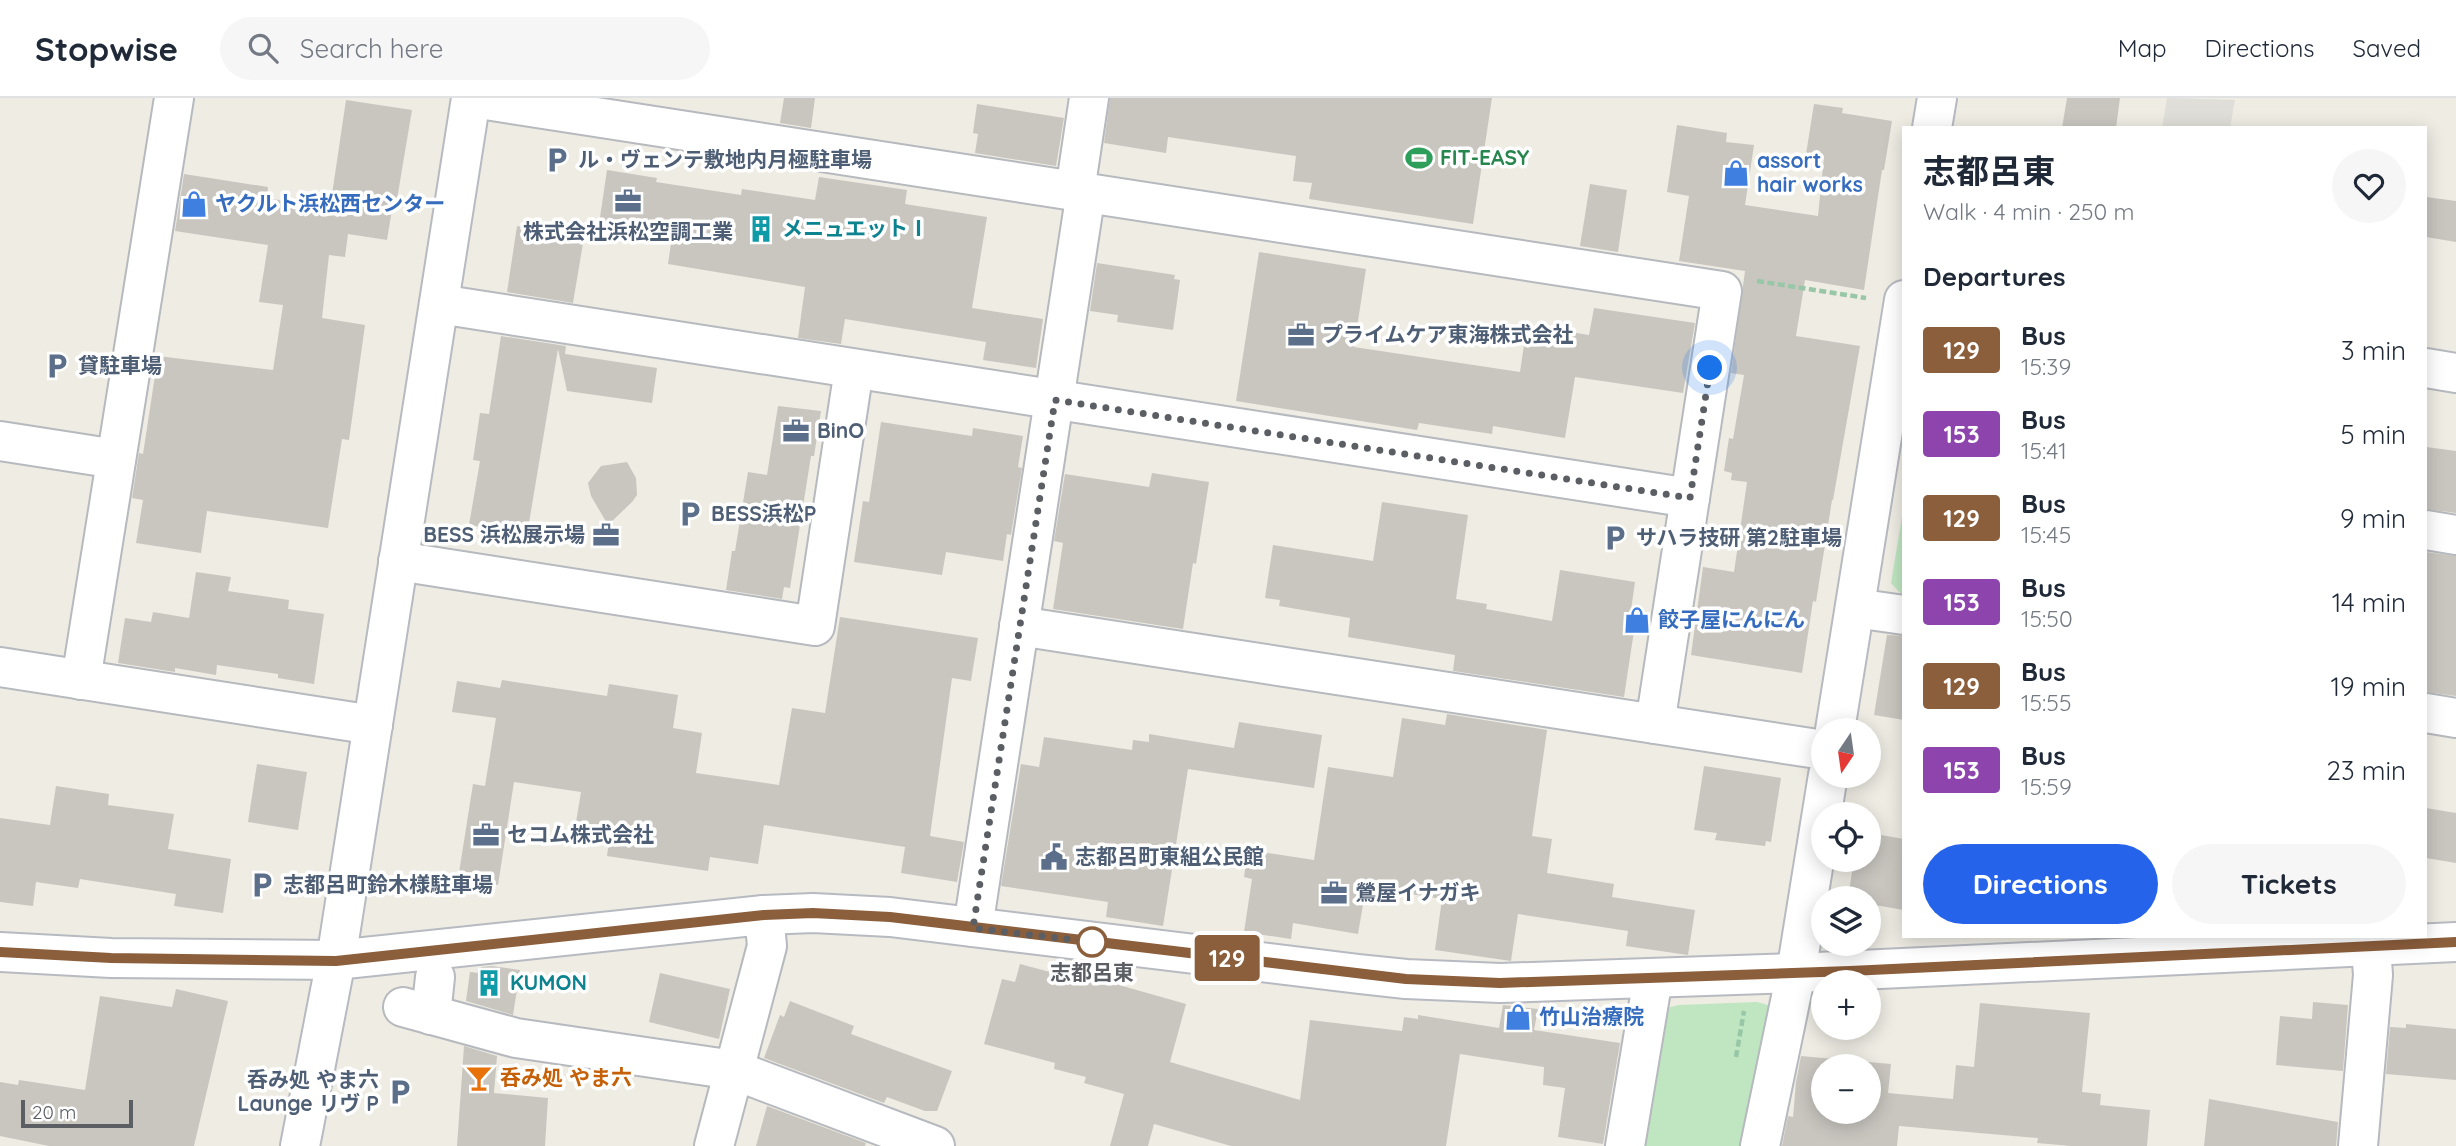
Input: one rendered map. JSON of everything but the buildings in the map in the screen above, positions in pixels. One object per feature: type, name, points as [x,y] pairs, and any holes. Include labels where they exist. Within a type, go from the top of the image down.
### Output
[{"type":"street","points":[[81,680],[174,98]]},
{"type":"street","points":[[300,1146],[336,961],[472,98],[1722,291],[1655,724]]},
{"type":"street","points":[[973,928],[1055,400],[1089,98]]},
{"type":"street","points":[[1932,126],[1937,98]]},
{"type":"street","points":[[439,304],[1690,498]]},
{"type":"street","points":[[1837,718],[1897,308]]},
{"type":"street","points":[[2427,368],[2456,373]]},
{"type":"street","points":[[398,561],[815,626],[854,369]]},
{"type":"street","points":[[0,441],[116,459]]},
{"type":"street","points":[[2427,530],[2456,535]]},
{"type":"street","points":[[1855,608],[1902,615]]},
{"type":"street","points":[[1019,626],[1811,748]]},
{"type":"street","points":[[0,667],[373,725]]},
{"type":"street","points":[[2427,713],[2456,718]]},
{"type":"street","points":[[1760,1146],[1796,973],[1826,788]]},
{"type":"street","points":[[0,952],[111,958],[336,961],[764,915],[813,913],[865,915],[1406,979],[1500,983],[1796,973],[2456,942]]},
{"type":"street","points":[[714,1146],[767,946],[764,915]]},
{"type":"street","points":[[2358,1146],[2373,975],[2371,948]]},
{"type":"street","points":[[435,978],[417,1011],[516,1038],[734,1070],[934,1146]]},
{"type":"street","points":[[1625,1146],[1653,978]]},
{"type":"path","points":[[1722,291],[1738,278],[1897,308]]},
{"type":"shaded area","points":[[2167,98],[2235,100],[2230,126],[2162,126]]},
{"type":"green space","points":[[1902,517],[1902,595],[1891,583]]},
{"type":"green space","points":[[1757,1002],[1768,1005],[1775,1013],[1752,1146],[1633,1146],[1666,1008],[1679,1005]]},
{"type":"bus line","name":"129","points":[[0,952],[111,958],[336,961],[764,915],[813,913],[890,917],[1406,979],[1500,983],[1850,971],[2456,942]]},
{"type":"place","name":"FIT-EASY","points":[[1419,158]]},
{"type":"place","name":"ル・ヴェンテ敷地内月極駐車場","points":[[557,160]]},
{"type":"place","name":"assort hair works","points":[[1736,173]]},
{"type":"place","name":"株式会社浜松空調工業","points":[[628,201]]},
{"type":"place","name":"ヤクルト浜松西センター","points":[[194,204]]},
{"type":"place","name":"メニュエットⅠ","points":[[761,229]]},
{"type":"place","name":"プライムケア東海株式会社","points":[[1301,335]]},
{"type":"place","name":"貸駐車場","points":[[57,366]]},
{"type":"place","name":"BinO","points":[[796,431]]},
{"type":"place","name":"BESS浜松P","points":[[690,514]]},
{"type":"place","name":"BESS 浜松展示場","points":[[606,535]]},
{"type":"place","name":"サハラ技研 第2駐車場","points":[[1615,538]]},
{"type":"place","name":"餃子屋にんにん","points":[[1637,620]]},
{"type":"place","name":"セコム株式会社","points":[[486,835]]},
{"type":"place","name":"志都呂町東組公民館","points":[[1054,857]]},
{"type":"place","name":"志都呂町鈴木様駐車場","points":[[262,885]]},
{"type":"place","name":"鶯屋イナガキ","points":[[1334,893]]},
{"type":"place","name":"志都呂東","points":[[1092,942]]},
{"type":"place","name":"KUMON","points":[[489,983]]},
{"type":"place","name":"竹山治療院","points":[[1518,1017]]},
{"type":"place","name":"呑み処 やま六","points":[[479,1078]]},
{"type":"place","name":"呑み処 やま六 Launge リヴ P","points":[[400,1092]]},
{"type":"route","points":[[1092,942],[973,928],[1055,400],[1690,498],[1710,368]]}]
